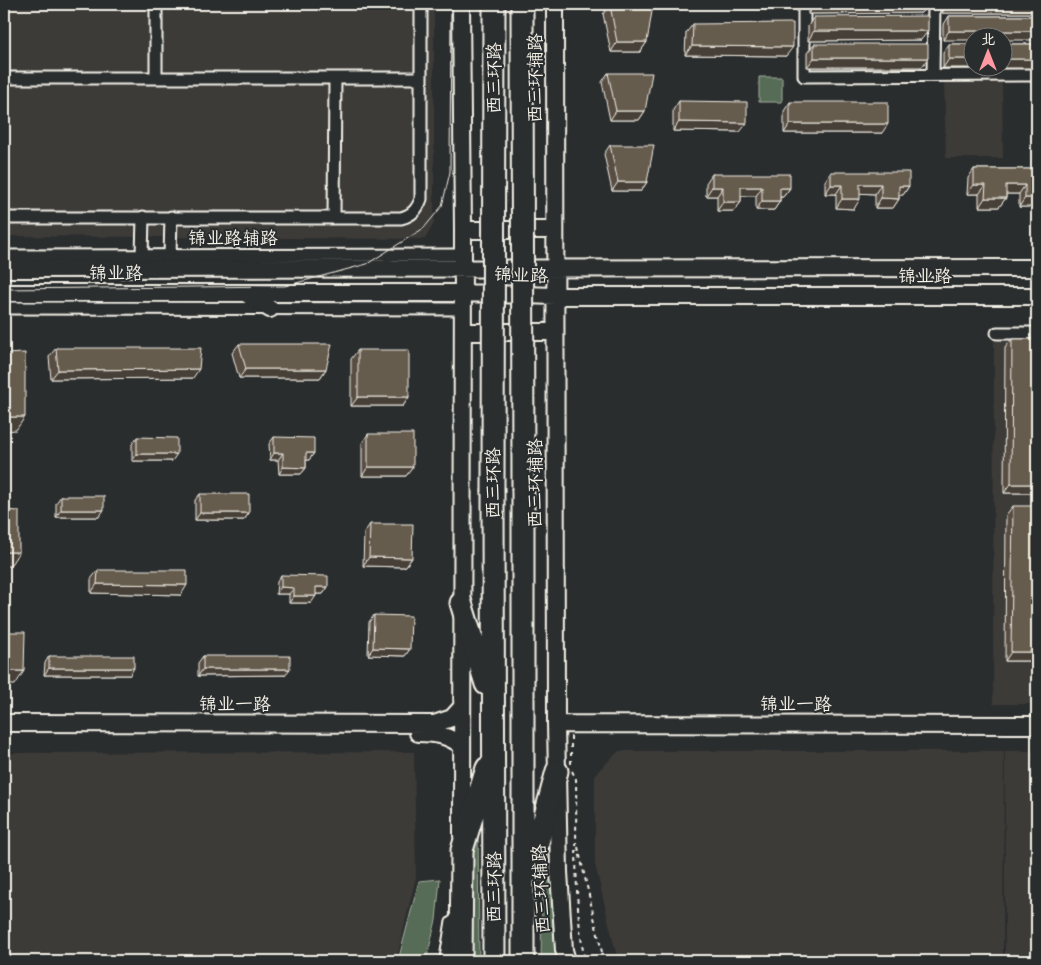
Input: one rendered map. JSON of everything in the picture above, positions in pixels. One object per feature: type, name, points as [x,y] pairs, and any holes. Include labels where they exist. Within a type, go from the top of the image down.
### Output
[{"type":"highway","name":"西三环路","points":[[494,4],[494,961]]},
{"type":"highway","name":"西三环路","points":[[522,4],[523,961]]},
{"type":"highway","points":[[461,603],[493,706]]},
{"type":"highway","points":[[462,961],[462,850],[493,748]]},
{"type":"highway","points":[[523,899],[558,771]]},
{"type":"main road","points":[[461,4],[463,230],[462,850]]},
{"type":"main road","name":"西三环辅路","points":[[555,4],[554,332],[561,730],[558,771],[559,872],[567,961]]},
{"type":"main road","points":[[463,230],[554,230]]},
{"type":"main road","name":"锦业路","points":[[4,269],[138,262],[180,269],[463,262],[554,268],[1037,268]]},
{"type":"main road","name":"锦业路","points":[[4,293],[245,293],[463,301],[554,296],[1037,296]]},
{"type":"main road","points":[[245,293],[270,309]]},
{"type":"main road","points":[[463,332],[554,332]]},
{"type":"main road","name":"锦业一路","points":[[4,723],[434,724],[452,718],[461,708]]},
{"type":"main road","name":"锦业一路","points":[[561,730],[1037,725]]},
{"type":"main road","name":"锦业一路","points":[[561,730],[1037,733]]},
{"type":"main road","name":"锦业一路","points":[[4,732],[434,733],[452,739],[462,746]]},
{"type":"main road","points":[[448,961],[462,885]]},
{"type":"street","points":[[156,4],[156,78]]},
{"type":"street","points":[[4,218],[401,218],[410,215],[418,207],[421,199],[421,4]]},
{"type":"street","points":[[804,4],[804,76],[1037,75]]},
{"type":"street","points":[[933,76],[934,4]]},
{"type":"street","points":[[4,78],[421,78]]},
{"type":"street","points":[[334,218],[335,78]]},
{"type":"street","points":[[138,262],[142,217]]},
{"type":"street","points":[[171,217],[170,256],[180,269]]},
{"type":"street","name":"锦业路辅路","points":[[4,256],[138,262],[170,256],[463,262]]},
{"type":"street","points":[[4,308],[270,309],[463,301]]},
{"type":"street","points":[[997,333],[1037,333]]},
{"type":"path","points":[[561,730],[576,779],[578,904],[585,961]]},
{"type":"path","points":[[577,842],[604,961]]},
{"type":"shaded area","points":[[4,4],[434,4],[434,223],[425,239],[4,236]]},
{"type":"shaded area","points":[[944,81],[1002,82],[1003,158],[946,158]]},
{"type":"shaded area","points":[[994,326],[1037,326],[1037,704],[993,704]]},
{"type":"shaded area","points":[[619,751],[1004,751],[1003,961],[618,961],[595,864],[595,774]]},
{"type":"shaded area","points":[[1005,751],[1037,751],[1037,961],[1005,961]]},
{"type":"shaded area","points":[[414,752],[416,877],[396,961],[4,961],[4,753]]},
{"type":"green space","points":[[759,77],[782,77],[782,102],[759,102]]},
{"type":"green space","points":[[478,823],[479,961],[468,961],[468,854]]},
{"type":"green space","points":[[553,824],[552,910],[557,961],[541,961],[543,849]]},
{"type":"green space","points":[[440,879],[436,920],[426,961],[398,961],[419,881]]},
{"type":"building","points":[[610,5],[653,5],[647,42],[617,42]]},
{"type":"building","points":[[928,16],[928,31],[814,31],[814,17]]},
{"type":"building","points":[[949,16],[1037,16],[1037,31],[1014,31],[1014,28],[964,28],[964,31],[949,31]]},
{"type":"building","points":[[793,23],[793,47],[692,46],[693,24]]},
{"type":"building","points":[[814,44],[928,44],[928,58],[814,58]]},
{"type":"building","points":[[949,44],[964,44],[964,59],[949,59]]},
{"type":"building","points":[[1014,44],[1037,44],[1037,59],[1014,59]]},
{"type":"building","points":[[608,73],[652,73],[645,111],[616,111]]},
{"type":"building","points":[[679,101],[747,102],[747,123],[679,122]]},
{"type":"building","points":[[790,102],[888,102],[888,124],[790,124]]},
{"type":"building","points":[[610,145],[654,145],[647,182],[618,182]]},
{"type":"building","points":[[974,169],[1037,169],[1037,198],[1025,198],[1025,185],[1006,185],[1006,198],[985,198],[986,185],[974,185]]},
{"type":"building","points":[[831,172],[909,172],[909,186],[899,186],[899,199],[881,198],[881,184],[860,184],[860,199],[842,199],[842,185],[831,185]]},
{"type":"building","points":[[712,174],[790,174],[790,188],[780,188],[780,201],[762,201],[762,187],[741,187],[741,202],[723,202],[723,187],[712,187]]},
{"type":"building","points":[[1012,339],[1037,339],[1037,484],[1011,484]]},
{"type":"building","points":[[239,344],[332,344],[326,369],[246,369]]},
{"type":"building","points":[[56,348],[201,348],[199,369],[58,370]]},
{"type":"building","points":[[358,350],[409,350],[409,397],[358,397]]},
{"type":"building","points":[[25,353],[25,417],[4,417],[4,354]]},
{"type":"building","points":[[368,434],[413,434],[413,467],[368,467]]},
{"type":"building","points":[[137,437],[177,438],[177,454],[137,454]]},
{"type":"building","points":[[274,437],[314,438],[314,453],[306,453],[306,468],[283,467],[283,453],[274,453]]},
{"type":"building","points":[[200,494],[249,494],[249,513],[200,513]]},
{"type":"building","points":[[61,496],[104,496],[104,510],[61,510]]},
{"type":"building","points":[[1013,506],[1037,506],[1037,652],[1011,652]]},
{"type":"building","points":[[4,510],[19,511],[19,552],[4,552]]},
{"type":"building","points":[[370,524],[413,524],[412,558],[369,557]]},
{"type":"building","points":[[98,570],[187,570],[187,585],[97,584]]},
{"type":"building","points":[[281,575],[328,576],[328,587],[316,587],[316,596],[294,596],[294,588],[281,587]]},
{"type":"building","points":[[374,615],[411,616],[410,649],[373,648]]},
{"type":"building","points":[[4,632],[25,632],[24,671],[4,671]]},
{"type":"building","points":[[49,656],[134,656],[134,668],[49,668]]},
{"type":"building","points":[[203,656],[290,656],[290,669],[203,669]]},
{"type":"tram line","points":[[4,289],[285,286],[367,264],[424,228],[442,206],[450,172],[451,4]]}]
